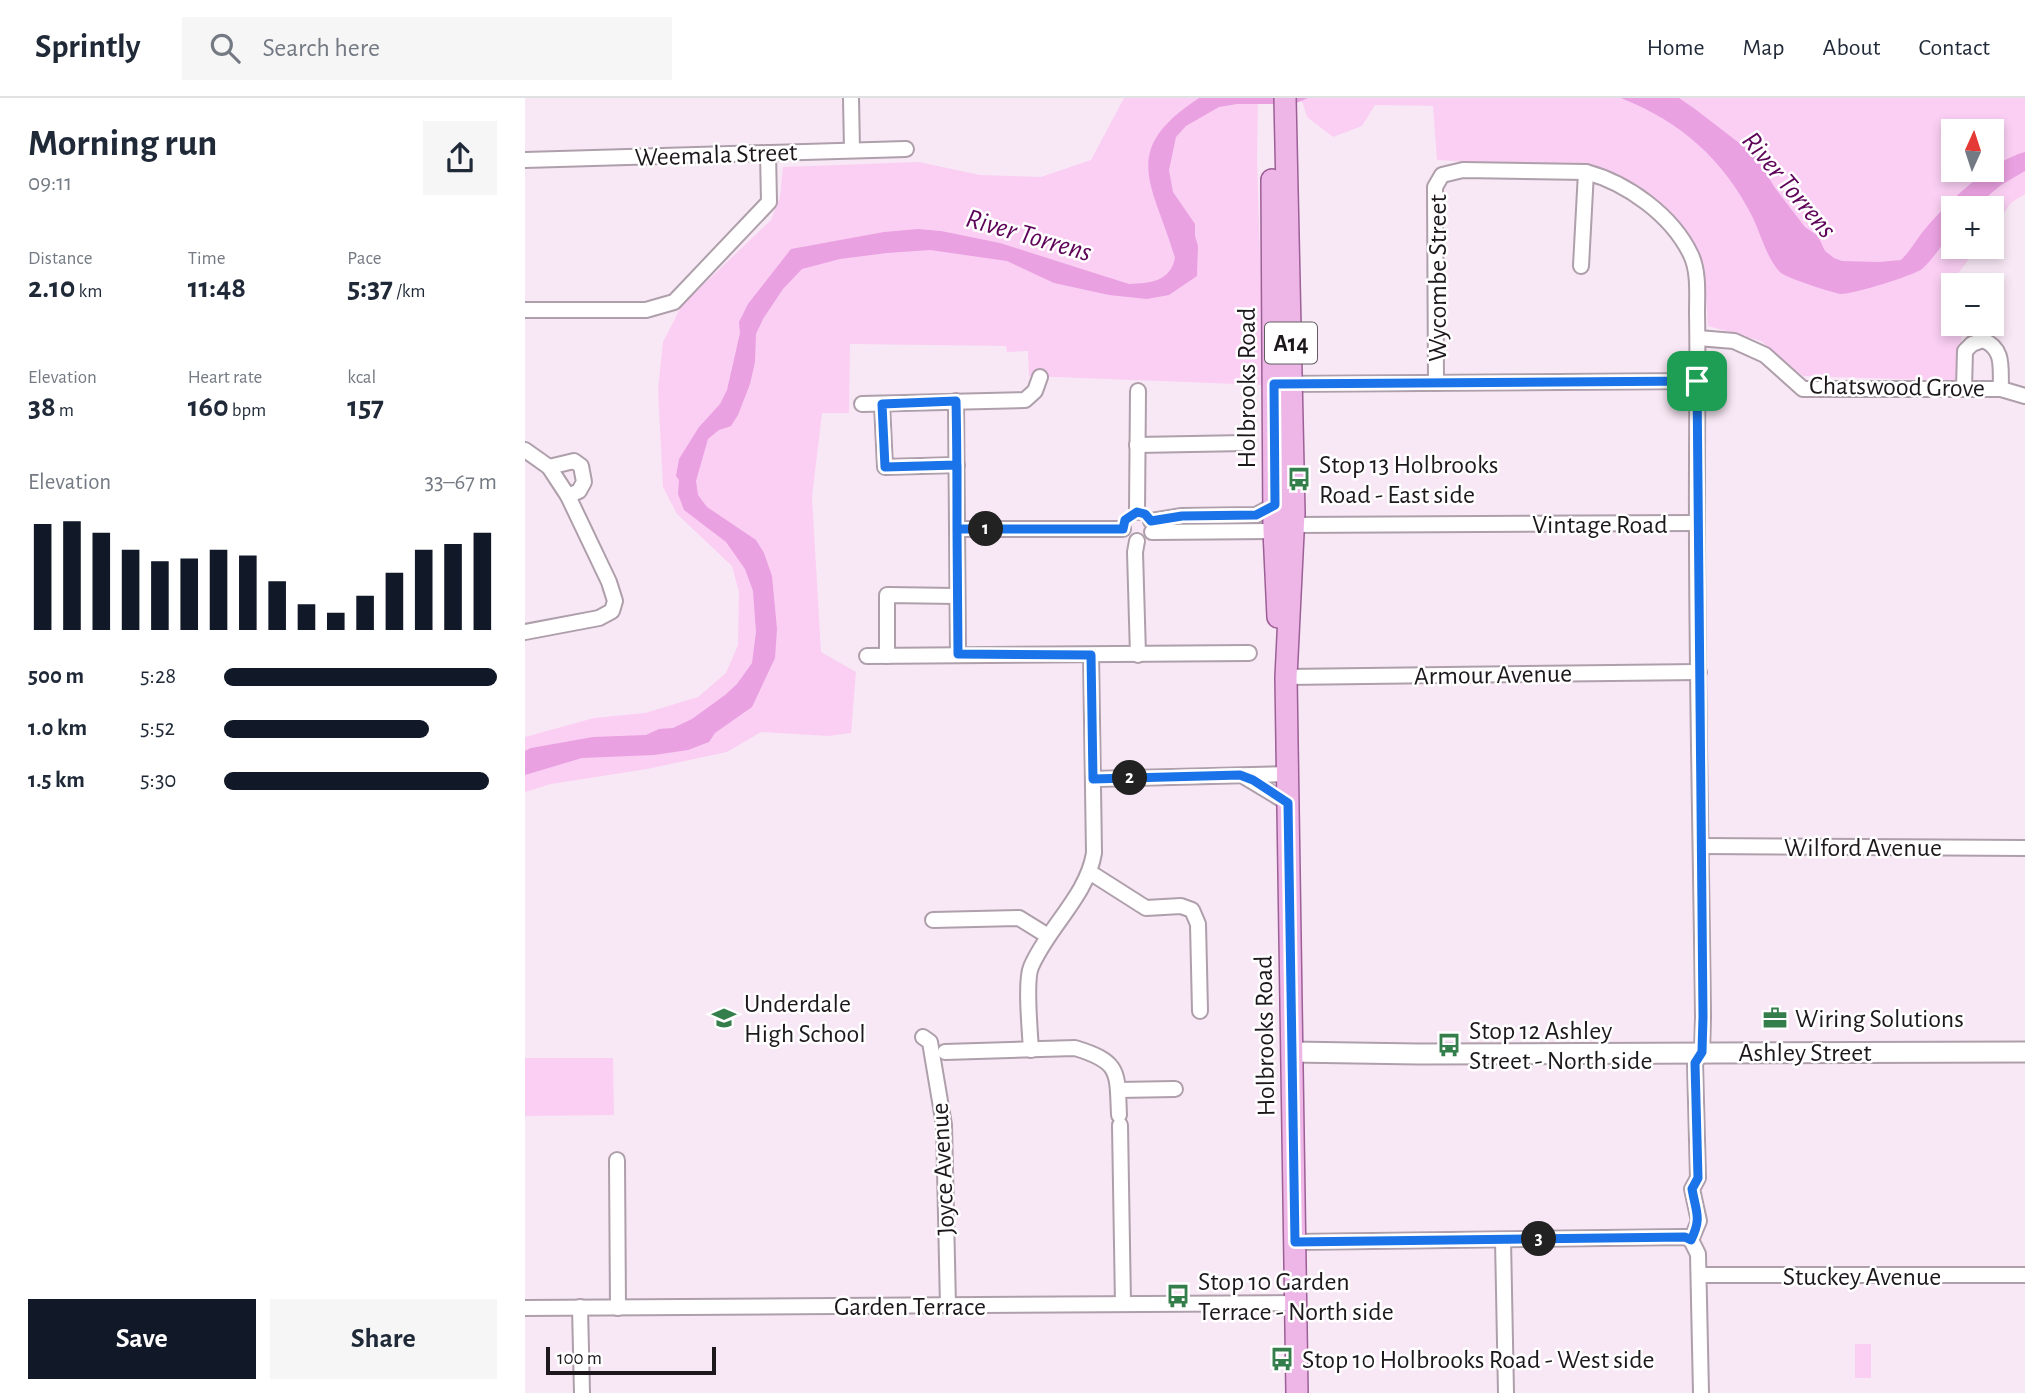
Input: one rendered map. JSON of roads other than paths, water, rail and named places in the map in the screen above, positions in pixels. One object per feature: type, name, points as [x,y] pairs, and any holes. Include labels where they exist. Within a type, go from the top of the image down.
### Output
[{"type":"main road","name":"Holbrooks Road","points":[[1272,98],[1279,150],[1287,529],[1287,766],[1297,1393]]},
{"type":"main road","name":"Holbrooks Road","points":[[1279,150],[1285,98]]},
{"type":"main road","name":"Holbrooks Road","points":[[1283,384],[1275,505],[1287,529]]},
{"type":"street","points":[[851,98],[852,150]]},
{"type":"street","name":"Weemala Street","points":[[525,160],[906,149]]},
{"type":"street","points":[[525,310],[646,310],[674,302],[769,202],[768,153]]},
{"type":"street","name":"Wycombe Street","points":[[1436,383],[1435,187],[1441,175],[1463,170],[1586,172]]},
{"type":"street","points":[[1581,266],[1586,172],[1627,188],[1658,214],[1677,233],[1692,256],[1697,281],[1702,1052],[1695,1063],[1698,1178],[1692,1189],[1699,1221],[1691,1240]]},
{"type":"street","name":"Chatswood Grove","points":[[1698,338],[1734,341],[1765,355],[1803,389],[2001,389],[2025,396]]},
{"type":"street","points":[[1964,388],[1965,351],[1972,344],[1983,340],[1992,344],[2000,355],[2001,389]]},
{"type":"street","points":[[862,404],[1025,400],[1035,391],[1040,377]]},
{"type":"street","points":[[1283,384],[1697,381]]},
{"type":"street","points":[[1137,512],[1138,391]]},
{"type":"street","points":[[956,401],[958,654]]},
{"type":"street","points":[[882,404],[885,467],[957,465]]},
{"type":"street","points":[[1137,444],[1246,443]]},
{"type":"street","points":[[525,450],[549,467],[568,496],[609,582],[615,601],[612,611],[599,618],[525,632]]},
{"type":"street","points":[[549,467],[574,461],[581,466],[584,482],[579,491],[568,496]]},
{"type":"street","points":[[1151,526],[1182,516],[1256,515],[1275,505]]},
{"type":"street","points":[[1137,512],[1145,514],[1151,526],[1146,539],[1137,541],[1128,537],[1123,529],[1125,520],[1137,512]]},
{"type":"street","name":"Vintage Road","points":[[1151,526],[1287,529],[1697,523]]},
{"type":"street","points":[[957,529],[1123,529]]},
{"type":"street","points":[[1137,541],[1138,655]]},
{"type":"street","points":[[887,656],[887,595],[957,596]]},
{"type":"street","points":[[867,656],[1249,653]]},
{"type":"street","points":[[1031,1050],[1029,970],[1048,936],[1091,873],[1094,853],[1091,655]]},
{"type":"street","name":"Armour Avenue","points":[[1286,677],[1699,672]]},
{"type":"street","points":[[1093,779],[1240,775],[1280,765],[1287,766]]},
{"type":"street","points":[[1240,775],[1253,780],[1288,803]]},
{"type":"street","name":"Wilford Avenue","points":[[1701,846],[2025,848]]},
{"type":"street","points":[[1091,873],[1146,908],[1181,906],[1192,910],[1198,924],[1200,1010]]},
{"type":"street","points":[[933,920],[1019,918],[1048,936]]},
{"type":"street","name":"Joyce Avenue","points":[[923,1037],[930,1042],[944,1125],[948,1306]]},
{"type":"street","points":[[946,1052],[1075,1048],[1109,1063],[1118,1076],[1123,1304]]},
{"type":"street","name":"Ashley Street","points":[[1292,1052],[2025,1052]]},
{"type":"street","points":[[1118,1090],[1175,1089]]},
{"type":"street","points":[[617,1160],[618,1308]]},
{"type":"street","points":[[1295,1242],[1685,1237],[1691,1240],[1698,1250],[1701,1393]]},
{"type":"street","points":[[1503,1240],[1506,1393]]},
{"type":"street","name":"Stuckey Avenue","points":[[1699,1275],[2025,1275]]},
{"type":"street","name":"Garden Terrace","points":[[525,1308],[1296,1303]]},
{"type":"street","points":[[580,1307],[582,1393]]},
{"type":"place","name":"Stop 13 Holbrooks Road - East side","points":[[1299,479]]},
{"type":"place","name":"Underdale High School","points":[[724,1018]]},
{"type":"place","name":"Wiring Solutions","points":[[1775,1018]]},
{"type":"place","name":"Stop 12 Ashley Street - North side","points":[[1449,1045]]},
{"type":"place","name":"Stop 10 Garden Terrace - North side","points":[[1178,1296]]},
{"type":"place","name":"Stop 10 Holbrooks Road - West side","points":[[1282,1359]]},
{"type":"water label","name":"River Torrens","points":[[1790,184]]},
{"type":"water label","name":"River Torrens","points":[[1029,234]]}]
